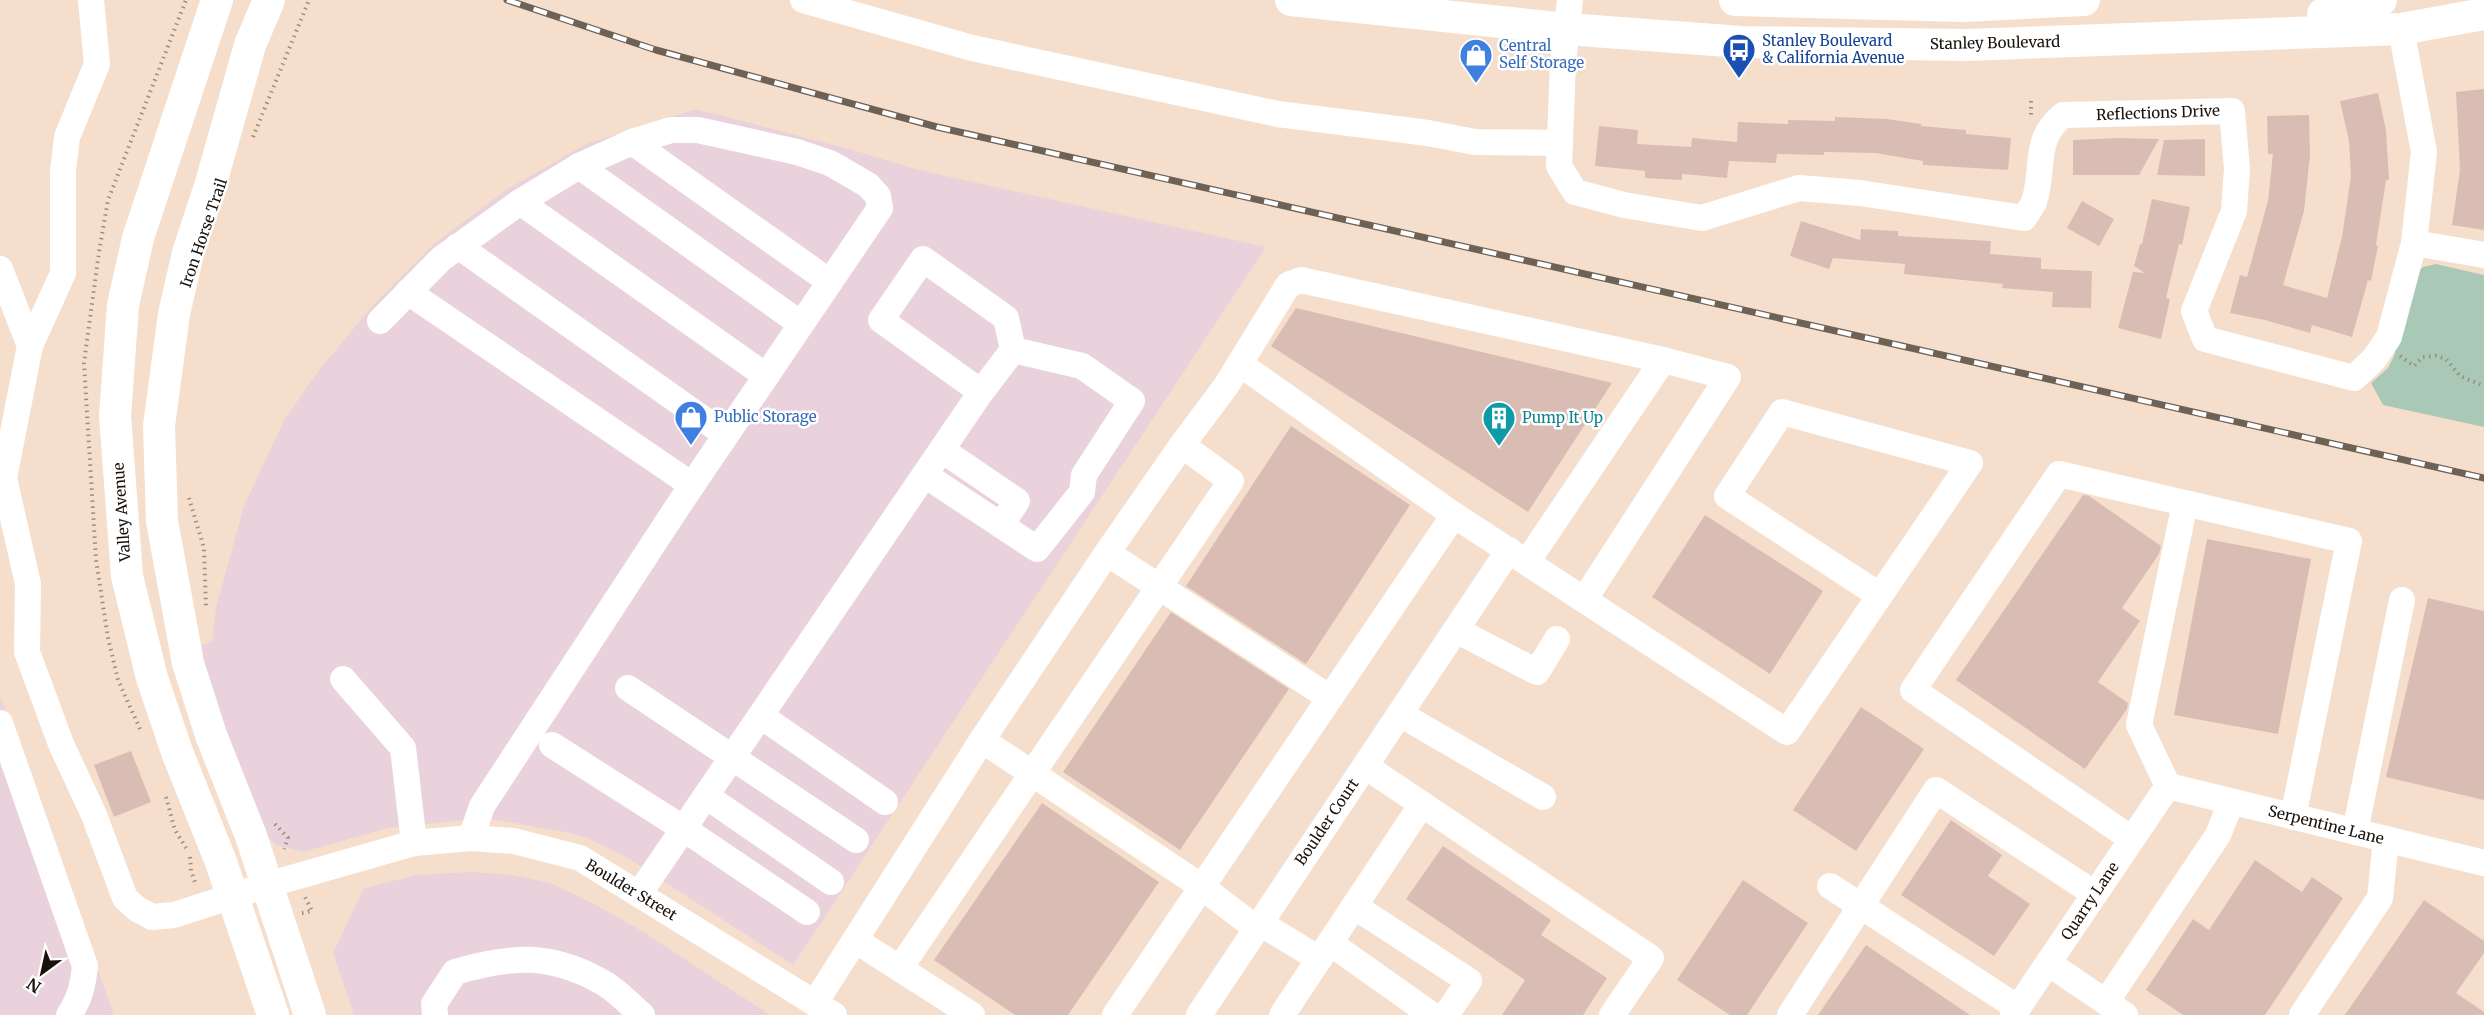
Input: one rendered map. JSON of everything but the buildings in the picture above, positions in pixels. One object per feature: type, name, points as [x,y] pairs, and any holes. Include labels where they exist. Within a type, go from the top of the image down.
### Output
[{"type":"main road","name":"Valley Avenue","points":[[217,0],[138,238],[123,305],[115,416],[126,576],[152,678],[273,1015]]},
{"type":"main road","points":[[269,0],[250,45],[211,183],[188,253],[174,314],[159,426],[162,521],[188,663],[212,735],[251,836],[310,1015]]},
{"type":"main road","name":"Stanley Boulevard","points":[[1291,0],[1569,14],[1741,42],[1966,45],[2148,40],[2401,28],[2484,14]]},
{"type":"main road","points":[[1735,0],[1964,3],[2084,0]]},
{"type":"main road","points":[[2148,40],[2177,29],[2226,21],[2364,9],[2381,0]]},
{"type":"main road","points":[[2401,28],[2415,15],[2440,0]]},
{"type":"main road","points":[[1964,3],[1966,45]]},
{"type":"street","points":[[2,475],[30,346],[63,273],[63,171],[67,137],[97,64],[91,0]]},
{"type":"street","points":[[803,0],[972,48],[1278,114],[1428,133],[1475,142],[1560,143]]},
{"type":"street","name":"Reflections Drive","points":[[1569,14],[1563,62],[1559,166],[1575,192],[1624,205],[1702,218],[1799,188],[1860,192],[2024,218],[2034,203],[2043,139],[2052,124],[2063,115],[2232,111],[2237,169],[2234,211],[2194,311],[2205,339],[2354,378],[2389,337],[2414,243],[2424,153],[2401,28]]},
{"type":"street","points":[[380,321],[441,259],[520,202],[579,166],[632,142],[671,130],[698,130],[797,152],[830,163],[868,185],[878,196],[880,208],[692,485],[482,806],[471,838]]},
{"type":"street","points":[[632,142],[830,282]]},
{"type":"street","points":[[579,166],[801,324]]},
{"type":"street","points":[[520,202],[766,376]]},
{"type":"street","points":[[2414,243],[2484,255]]},
{"type":"street","points":[[458,246],[726,435]]},
{"type":"street","points":[[639,894],[981,392],[1013,350],[1006,318],[923,259],[881,320],[981,392]]},
{"type":"street","points":[[0,269],[30,346]]},
{"type":"street","points":[[825,1009],[855,940],[982,740],[1107,553],[1226,386],[1288,285],[1301,280],[1663,360],[1728,377],[1584,600]]},
{"type":"street","points":[[408,292],[692,485]]},
{"type":"street","points":[[925,475],[1037,549],[1082,492],[1084,475],[1132,401],[1082,366],[1013,350]]},
{"type":"street","name":"Boulder Court","points":[[1199,1015],[1456,630],[1518,556],[1663,360]]},
{"type":"street","points":[[1240,364],[1454,515],[1786,732],[1970,463],[1782,412],[1727,496],[1879,595]]},
{"type":"street","points":[[900,968],[1231,481],[1182,445]]},
{"type":"street","points":[[942,450],[1017,501],[1001,525]]},
{"type":"street","points":[[2132,839],[1913,690],[2060,474],[2349,541],[2293,817]]},
{"type":"street","name":"Boulder Street","points":[[2,475],[28,584],[27,652],[61,744],[94,815],[125,898],[137,909],[152,917],[174,915],[267,885],[414,843],[471,838],[514,841],[580,858],[825,1009]]},
{"type":"street","points":[[2168,786],[2139,725],[2185,503]]},
{"type":"street","points":[[1115,1015],[1454,515]]},
{"type":"street","points":[[1107,553],[1330,698]]},
{"type":"street","points":[[2355,832],[2402,600]]},
{"type":"street","points":[[1456,630],[1538,672],[1557,639]]},
{"type":"street","points":[[343,679],[403,748],[414,843]]},
{"type":"street","points":[[628,688],[856,840]]},
{"type":"street","points":[[1400,714],[1543,797]]},
{"type":"street","points":[[761,716],[885,802]]},
{"type":"street","points":[[0,723],[85,966],[83,986],[69,1015]]},
{"type":"street","points":[[982,740],[1258,926],[1325,951],[1432,1015]]},
{"type":"street","points":[[552,745],[684,829],[807,912]]},
{"type":"street","points":[[1365,766],[1651,958],[1612,1015]]},
{"type":"street","name":"Serpentine Lane","points":[[2168,786],[2484,863]]},
{"type":"street","name":"Quarry Lane","points":[[2015,1013],[2168,786]]},
{"type":"street","points":[[1790,1015],[1936,790],[2095,894]]},
{"type":"street","points":[[706,796],[831,882]]},
{"type":"street","points":[[2048,963],[2116,1009],[2218,835],[2232,802]]},
{"type":"street","points":[[1282,1015],[1422,804]]},
{"type":"street","points":[[2302,1015],[2380,898],[2386,839]]},
{"type":"street","points":[[1830,886],[2015,1013]]},
{"type":"street","points":[[1354,906],[1469,981],[1446,1015]]},
{"type":"street","points":[[855,940],[972,1015]]},
{"type":"street","points":[[435,1015],[434,1004],[455,972],[489,962],[518,958],[564,965],[604,983],[642,1015]]},
{"type":"path","points":[[251,140],[309,0]]},
{"type":"path","points":[[2381,348],[2399,355],[2414,366],[2423,357],[2436,356],[2446,359],[2460,376],[2484,386]]},
{"type":"shaded area","points":[[696,109],[849,149],[915,169],[1266,247],[793,965],[626,857],[587,838],[565,832],[485,818],[388,828],[303,852],[276,845],[262,830],[194,648],[212,642],[216,607],[244,506],[284,420],[317,373],[373,305],[435,243],[506,190],[586,144]]},
{"type":"shaded area","points":[[0,696],[114,1015],[0,1015]]},
{"type":"shaded area","points":[[472,872],[513,875],[553,884],[642,931],[770,1015],[354,1015],[333,953],[364,888],[417,875]]},
{"type":"green space","points":[[2436,264],[2484,275],[2484,427],[2383,405],[2371,383],[2388,368],[2394,356],[2415,274],[2423,267]]},
{"type":"railway","points":[[507,0],[656,50],[937,127],[2484,478]]},
{"type":"place","name":"Stanley Boulevard & California Avenue","points":[[1739,79]]},
{"type":"place","name":"Central Self Storage","points":[[1476,84]]},
{"type":"place","name":"Public Storage","points":[[691,446]]},
{"type":"place","name":"Pump It Up","points":[[1499,447]]}]
